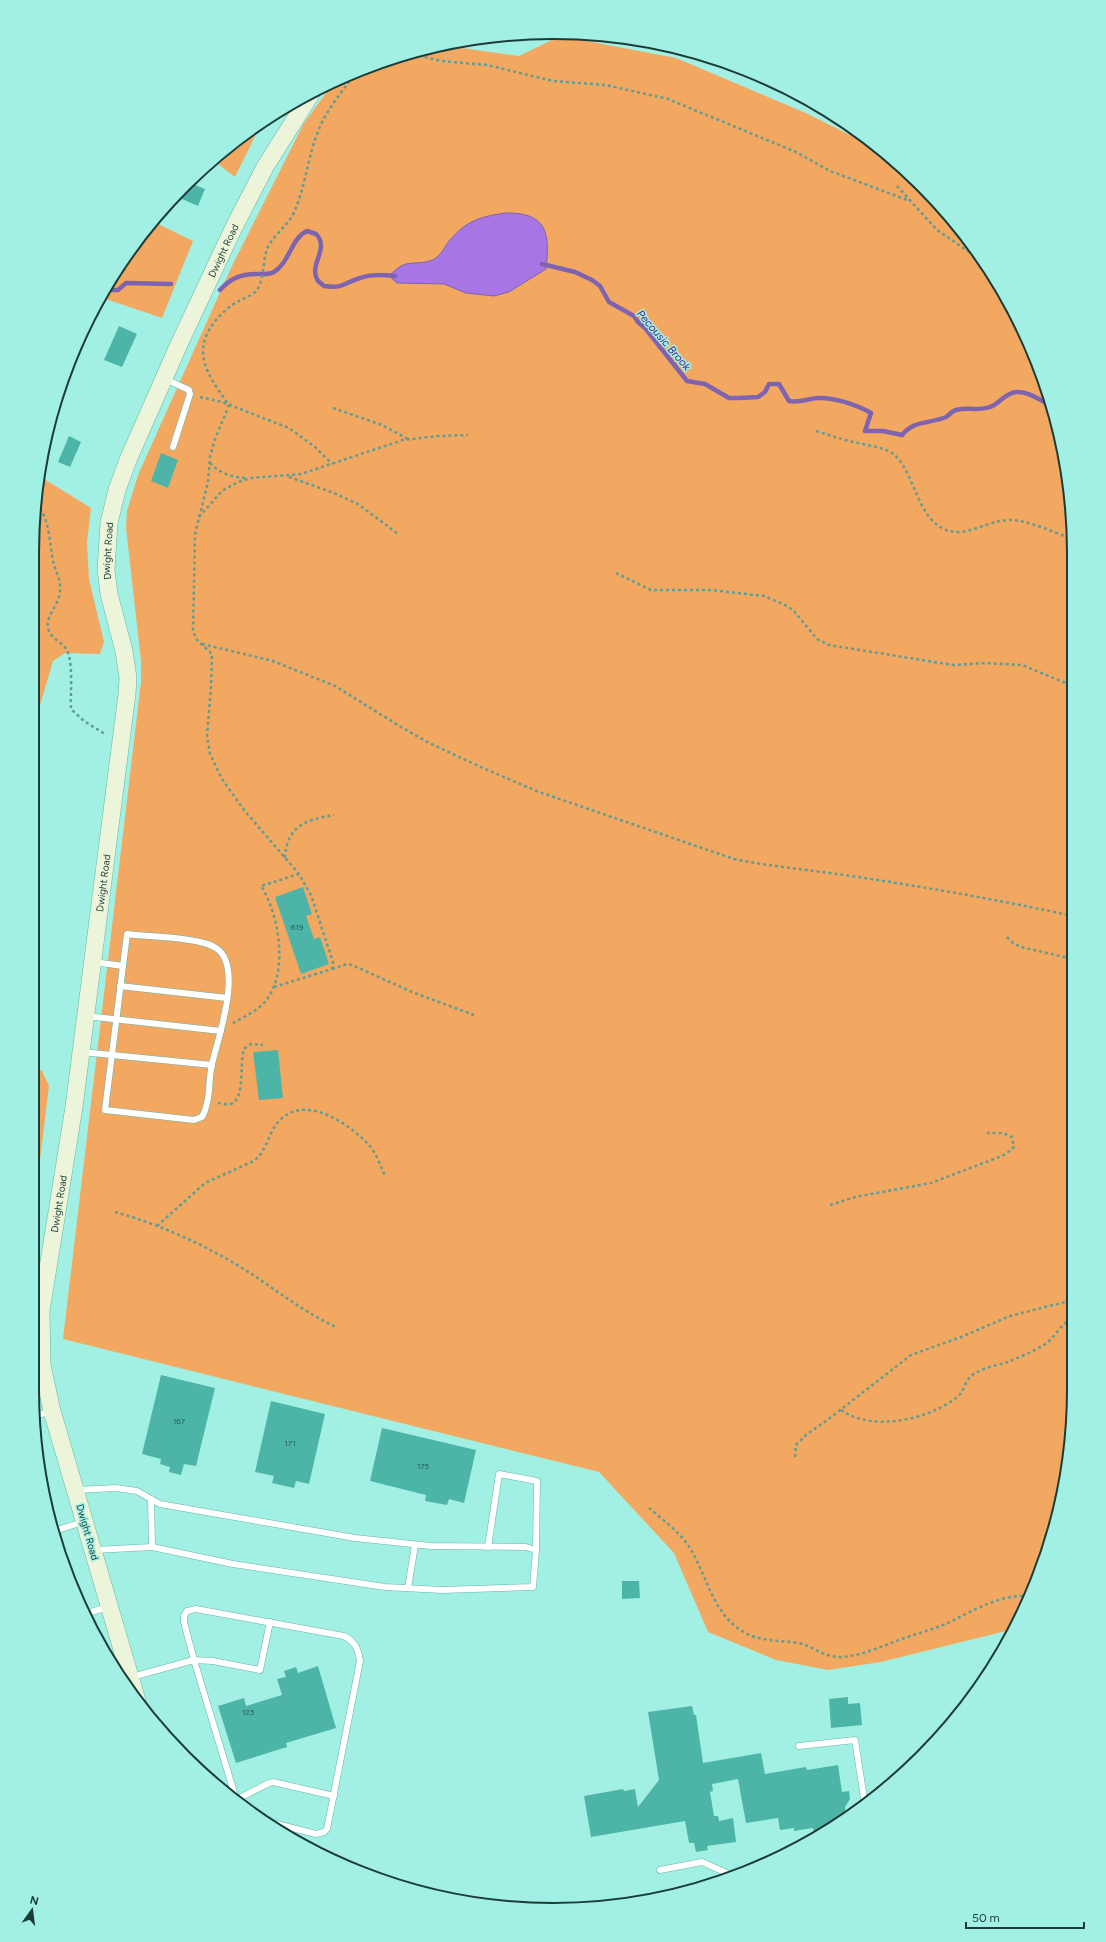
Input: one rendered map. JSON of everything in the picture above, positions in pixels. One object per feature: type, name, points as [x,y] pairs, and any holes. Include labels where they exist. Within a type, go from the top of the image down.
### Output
[{"type":"main road","name":"Dwight Road","points":[[132,1683],[75,1490],[44,1413],[42,1365],[41,1312],[82,1052],[122,744],[128,678],[124,651],[109,594],[106,570],[107,541],[113,506],[128,460],[164,378],[250,195],[269,161],[305,103]]},
{"type":"lane","points":[[164,378],[189,390],[190,394],[173,446]]},
{"type":"lane","points":[[127,934],[202,942],[216,948],[225,957],[229,970],[227,998],[221,1031],[212,1065],[206,1109],[202,1117],[194,1120],[105,1110],[120,986],[127,934]]},
{"type":"lane","points":[[94,962],[123,966]]},
{"type":"lane","points":[[120,986],[227,998]]},
{"type":"lane","points":[[86,1016],[221,1031]]},
{"type":"lane","points":[[82,1052],[212,1065]]},
{"type":"lane","points":[[93,1550],[152,1547],[241,1565],[385,1587],[442,1590],[533,1587],[536,1550],[537,1481],[499,1474],[488,1547]]},
{"type":"lane","points":[[75,1490],[116,1488],[137,1491],[160,1504],[348,1537],[415,1545],[526,1547],[536,1550]]},
{"type":"lane","points":[[151,1499],[152,1547]]},
{"type":"lane","points":[[59,1529],[84,1521]]},
{"type":"lane","points":[[408,1588],[415,1545]]},
{"type":"lane","points":[[90,1612],[109,1606]]},
{"type":"lane","points":[[233,1791],[184,1622],[187,1611],[196,1609],[270,1622],[344,1636],[352,1640],[358,1650],[360,1661],[327,1828],[320,1834],[281,1825]]},
{"type":"lane","points":[[130,1677],[194,1660],[213,1661],[260,1670],[270,1622]]},
{"type":"lane","points":[[799,1746],[854,1740],[864,1799]]},
{"type":"lane","points":[[241,1797],[269,1782],[334,1796]]},
{"type":"lane","points":[[660,1870],[702,1862],[726,1873]]},
{"type":"path","points":[[422,57],[441,62],[487,65],[553,81],[606,84],[668,99],[789,149],[835,173],[910,201]]},
{"type":"path","points":[[229,405],[210,377],[203,353],[205,338],[222,314],[236,302],[254,294],[260,283],[264,260],[269,245],[295,211],[321,125],[351,80]]},
{"type":"path","points":[[897,186],[941,233],[970,252]]},
{"type":"path","points":[[189,400],[202,397],[229,405],[296,431],[332,464]]},
{"type":"path","points":[[229,405],[215,439],[210,462],[208,482],[199,517],[194,550],[195,604],[192,626],[194,636],[212,654],[207,736],[210,754],[222,779],[244,810],[299,874],[311,895],[331,955],[332,969]]},
{"type":"path","points":[[333,408],[382,425],[409,440]]},
{"type":"path","points":[[816,431],[881,448],[892,454],[901,463],[927,514],[937,525],[946,530],[968,531],[1001,520],[1010,520],[1031,524],[1067,537]]},
{"type":"path","points":[[210,462],[219,470],[238,478],[286,476],[301,474],[372,449],[409,440],[440,436],[468,435]]},
{"type":"path","points":[[286,476],[353,501],[398,534]]},
{"type":"path","points":[[199,517],[222,492],[238,482],[251,478]]},
{"type":"path","points":[[41,511],[44,516],[54,565],[59,578],[60,593],[48,621],[49,632],[66,648],[69,656],[72,678],[70,694],[71,709],[84,721],[122,744]]},
{"type":"path","points":[[616,574],[651,590],[711,590],[764,596],[793,610],[818,639],[829,645],[953,665],[985,663],[1022,665],[1067,684]]},
{"type":"path","points":[[202,644],[273,661],[335,686],[429,743],[532,789],[734,859],[760,865],[844,875],[967,894],[1067,915]]},
{"type":"path","points":[[285,859],[289,838],[297,828],[313,820],[334,815]]},
{"type":"path","points":[[221,1031],[258,1008],[268,999],[274,987],[279,954],[279,939],[268,896],[261,886],[299,874]]},
{"type":"path","points":[[1007,937],[1013,943],[1021,947],[1067,958]]},
{"type":"path","points":[[274,987],[346,964],[352,965],[412,992],[474,1015]]},
{"type":"path","points":[[207,1102],[230,1104],[235,1102],[240,1092],[241,1064],[244,1050],[251,1044],[263,1045]]},
{"type":"path","points":[[157,1226],[204,1183],[254,1161],[259,1157],[274,1126],[286,1114],[299,1109],[316,1111],[358,1135],[374,1152],[385,1176]]},
{"type":"path","points":[[830,1205],[855,1197],[931,1182],[1006,1154],[1014,1146],[1012,1137],[1008,1134],[987,1132]]},
{"type":"path","points":[[115,1212],[157,1226],[227,1259],[289,1301],[336,1327]]},
{"type":"path","points":[[795,1457],[796,1445],[800,1440],[898,1365],[918,1352],[960,1337],[1010,1316],[1067,1302]]},
{"type":"path","points":[[841,1410],[854,1418],[871,1421],[918,1417],[943,1407],[957,1398],[968,1380],[979,1371],[1007,1362],[1044,1345],[1051,1340],[1062,1326],[1067,1322]]},
{"type":"path","points":[[649,1508],[687,1544],[722,1613],[742,1632],[767,1641],[800,1644],[820,1653],[839,1657],[861,1654],[946,1623],[991,1602],[1015,1596],[1023,1596]]},
{"type":"shaded area","points":[[554,39],[580,40],[676,58],[808,114],[858,139],[892,167],[916,190],[961,240],[998,296],[1028,356],[1040,388],[1057,453],[1063,486],[1067,553],[1067,1389],[1063,1456],[1049,1522],[1040,1554],[1028,1586],[1006,1631],[881,1662],[828,1670],[776,1660],[708,1632],[674,1553],[599,1472],[63,1339],[141,682],[141,661],[126,528],[127,511],[138,475],[231,268],[304,123],[327,91],[356,78],[388,66],[453,49],[460,48],[519,56]]},
{"type":"shaded area","points":[[256,133],[235,177],[218,164]]},
{"type":"shaded area","points":[[505,213],[530,216],[538,221],[546,236],[547,245],[546,269],[509,292],[494,296],[466,293],[444,284],[397,283],[389,276],[403,265],[433,260],[440,254],[449,241],[468,224],[481,218]]},
{"type":"shaded area","points":[[158,224],[193,241],[162,318],[106,299],[126,267]]},
{"type":"shaded area","points":[[44,479],[91,508],[87,542],[89,579],[104,642],[100,654],[65,653],[53,661],[39,709],[39,553],[40,519]]},
{"type":"shaded area","points":[[39,1069],[42,1071],[49,1086],[39,1168]]},
{"type":"building","points":[[195,185],[205,189],[198,206],[182,199]]},
{"type":"building","points":[[119,326],[137,334],[122,367],[104,360]]},
{"type":"building","points":[[69,436],[81,442],[70,467],[58,462]]},
{"type":"building","points":[[161,453],[178,460],[168,488],[151,481]]},
{"type":"building","points":[[303,887],[312,914],[306,916],[314,939],[320,937],[329,964],[301,974],[275,897]]},
{"type":"building","points":[[278,1050],[283,1098],[259,1100],[253,1052]]},
{"type":"building","points":[[161,1375],[215,1388],[196,1466],[184,1464],[181,1475],[169,1472],[170,1467],[160,1464],[161,1459],[142,1454]]},
{"type":"building","points":[[271,1401],[325,1414],[309,1484],[296,1481],[294,1488],[272,1483],[274,1476],[255,1472]]},
{"type":"building","points":[[382,1428],[476,1450],[464,1503],[449,1499],[447,1505],[425,1501],[426,1495],[370,1481]]},
{"type":"building","points":[[622,1581],[639,1581],[640,1598],[622,1599]]},
{"type":"building","points":[[318,1666],[336,1728],[286,1743],[287,1747],[236,1763],[218,1706],[244,1698],[246,1706],[282,1695],[277,1679],[286,1677],[284,1671],[296,1667],[298,1673]]},
{"type":"building","points":[[848,1697],[848,1704],[860,1703],[862,1725],[831,1728],[829,1699]]},
{"type":"building","points":[[692,1706],[694,1715],[696,1715],[703,1763],[761,1753],[765,1774],[806,1767],[807,1770],[838,1765],[842,1792],[849,1791],[850,1799],[845,1807],[845,1811],[814,1832],[813,1828],[794,1831],[794,1828],[780,1830],[778,1818],[746,1823],[738,1779],[712,1784],[713,1791],[710,1792],[714,1816],[718,1816],[719,1821],[733,1818],[736,1842],[707,1846],[708,1850],[696,1852],[694,1843],[689,1843],[685,1821],[591,1837],[584,1796],[623,1789],[624,1791],[635,1789],[638,1807],[659,1780],[648,1712]]},
{"type":"waterway","name":"Pecousic Brook","points":[[220,290],[232,280],[240,276],[274,272],[284,262],[297,239],[307,231],[316,234],[320,239],[321,245],[315,273],[319,282],[324,286],[336,287],[368,276],[395,276]]},
{"type":"waterway","name":"Pecousic Brook","points":[[542,264],[575,272],[592,280],[600,286],[609,302],[634,316],[687,381],[705,384],[729,398],[758,397],[765,392],[769,384],[779,384],[789,401],[797,402],[824,398],[845,402],[871,413],[865,431],[883,431],[902,435],[912,427],[946,417],[956,410],[982,409],[990,407],[1005,396],[1016,392],[1029,394],[1044,401]]},
{"type":"waterway","name":"Pecousic Brook","points":[[112,290],[118,290],[126,283],[171,284]]}]
